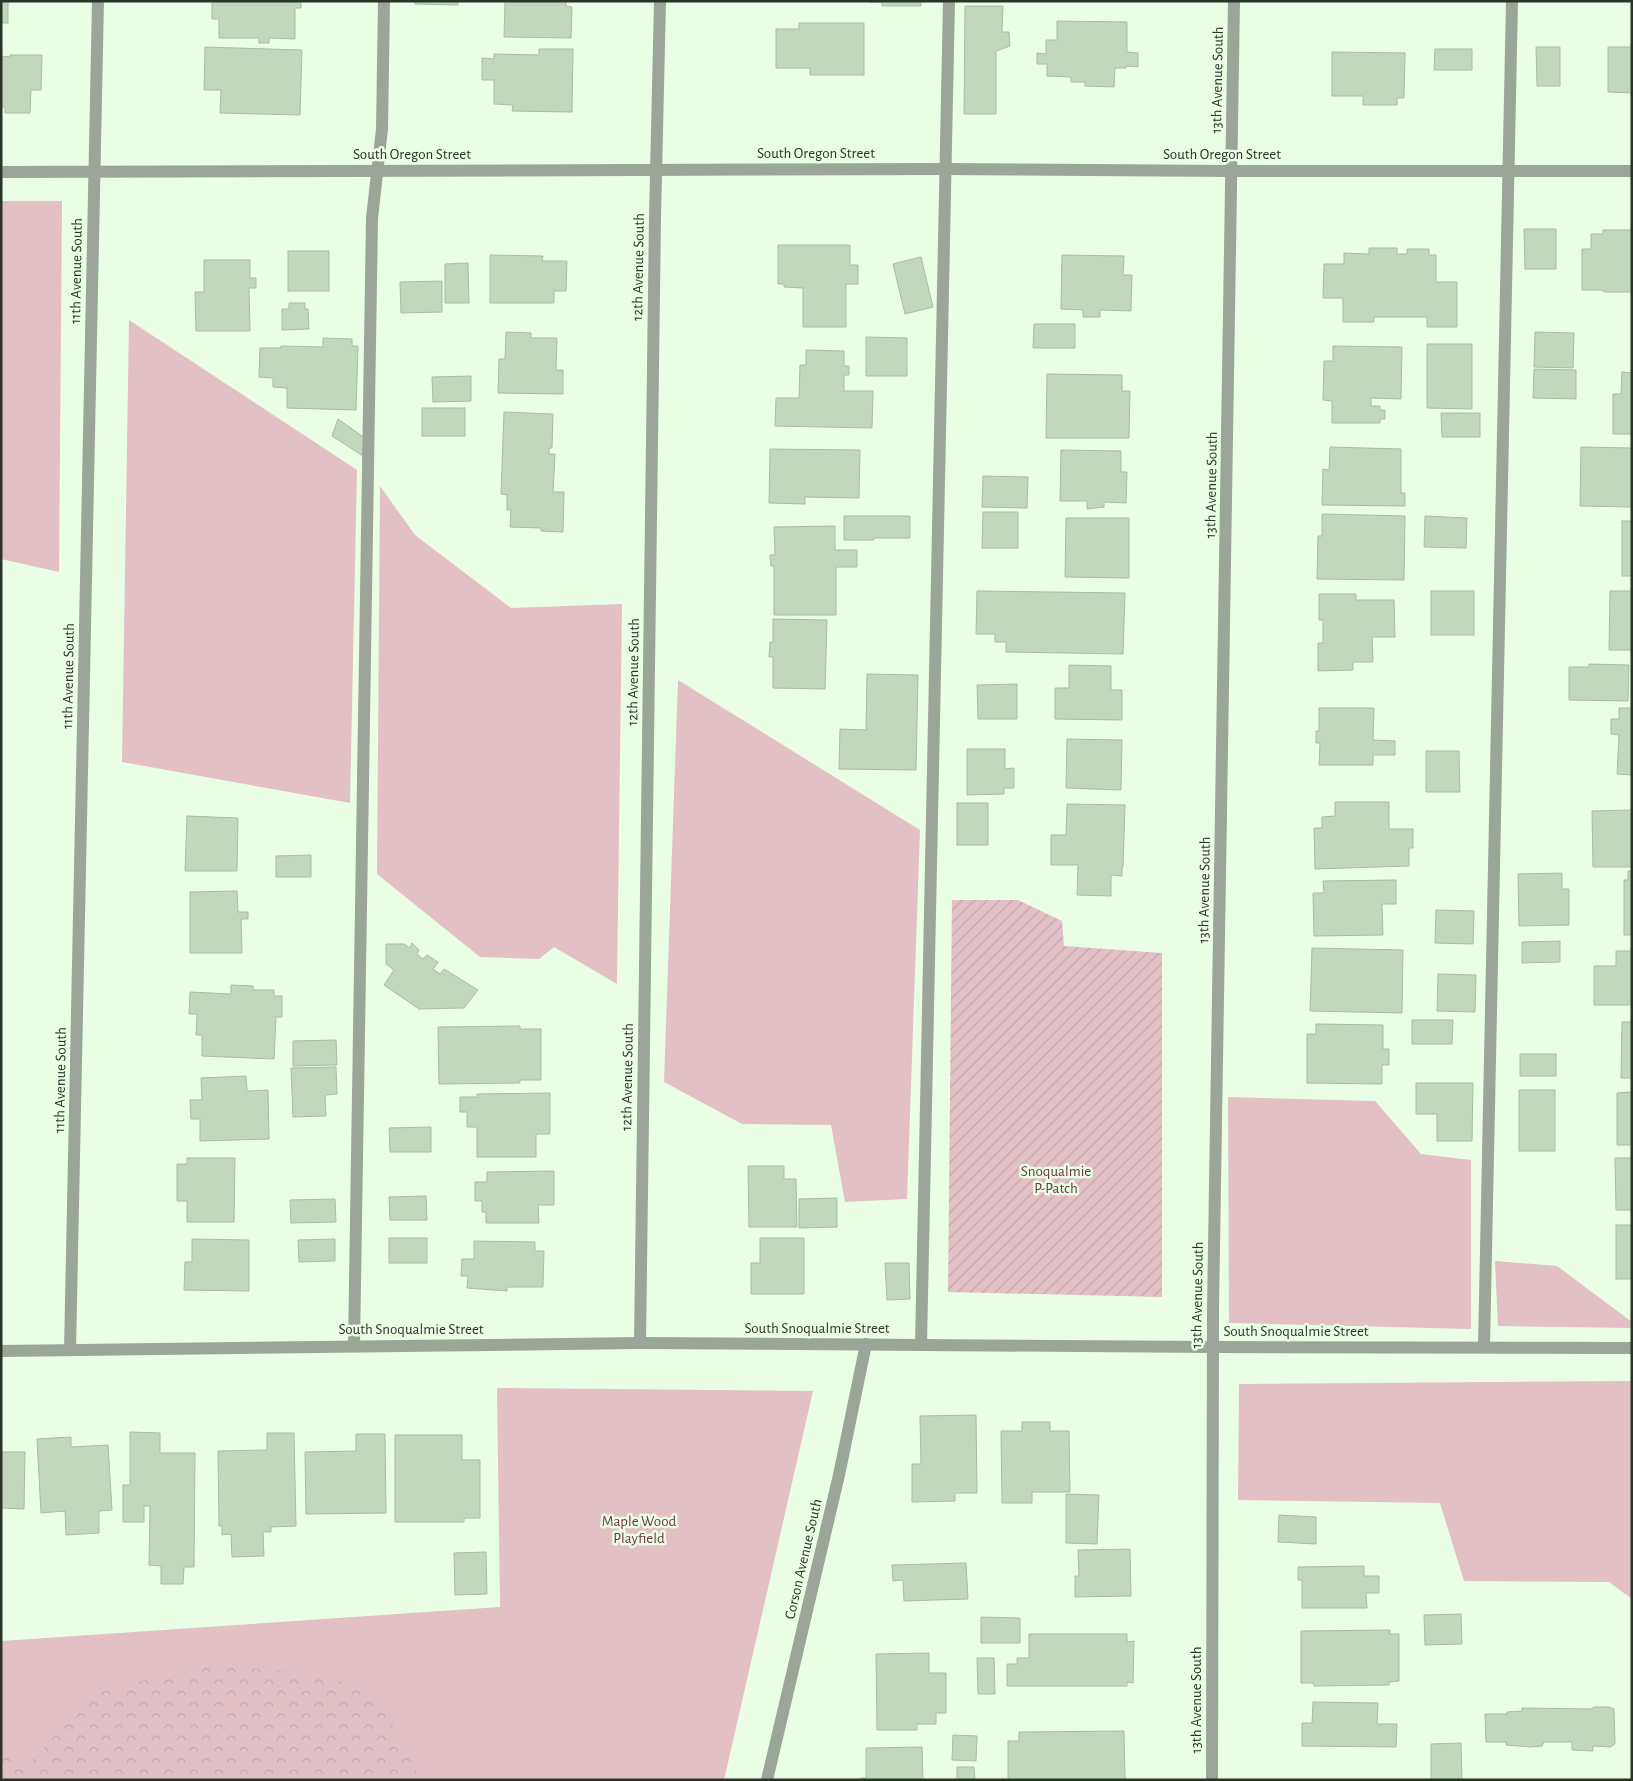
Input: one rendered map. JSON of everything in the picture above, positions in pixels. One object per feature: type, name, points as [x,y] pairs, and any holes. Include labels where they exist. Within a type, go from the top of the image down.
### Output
[{"type":"street","name":"11th Avenue South","points":[[70,1350],[98,1]]},
{"type":"street","points":[[354,1346],[372,218],[382,129],[384,1]]},
{"type":"street","name":"12th Avenue South","points":[[640,1343],[660,1]]},
{"type":"street","points":[[921,1345],[949,1]]},
{"type":"street","name":"13th Avenue South","points":[[1212,1780],[1213,1347],[1234,1]]},
{"type":"street","points":[[1484,1346],[1512,1]]},
{"type":"street","name":"South Oregon Street","points":[[1,172],[945,169],[1632,171]]},
{"type":"street","name":"South Snoqualmie Street","points":[[1,1351],[640,1343],[1632,1348]]},
{"type":"street","name":"Corson Avenue South","points":[[767,1780],[839,1475],[866,1344]]},
{"type":"green space","points":[[1,201],[62,201],[59,572],[1,559]]},
{"type":"green space","points":[[129,320],[357,470],[350,803],[122,762]]},
{"type":"green space","points":[[380,486],[415,535],[511,608],[622,604],[617,984],[554,947],[539,959],[480,957],[377,874]]},
{"type":"green space","points":[[678,680],[920,830],[907,1199],[845,1202],[831,1125],[742,1124],[664,1082]]},
{"type":"green space","name":"Snoqualmie P-Patch","points":[[952,900],[1018,900],[1062,921],[1064,946],[1162,953],[1162,1297],[948,1292]]},
{"type":"green space","points":[[1228,1097],[1375,1101],[1421,1154],[1471,1160],[1471,1329],[1229,1323]]},
{"type":"green space","points":[[1495,1261],[1557,1266],[1632,1322],[1632,1328],[1498,1326]]},
{"type":"green space","points":[[1632,1381],[1632,1599],[1609,1582],[1464,1581],[1440,1503],[1238,1500],[1239,1384]]},
{"type":"green space","name":"Maple Wood Playfield","points":[[497,1388],[813,1391],[724,1780],[1,1780],[1,1641],[500,1607]]},
{"type":"green space","points":[[210,1666],[316,1673],[377,1694],[421,1780],[1,1780],[1,1750],[28,1765],[96,1691]]},
{"type":"building","points":[[1,1],[8,1],[8,23],[1,23]]},
{"type":"building","points":[[212,1],[301,1],[301,8],[295,8],[295,39],[269,38],[269,43],[259,43],[259,38],[219,38],[219,19],[212,19]]},
{"type":"building","points":[[415,1],[458,1],[458,5],[415,4]]},
{"type":"building","points":[[505,1],[566,1],[566,6],[572,7],[571,38],[504,37]]},
{"type":"building","points":[[921,1],[921,6],[882,6],[882,2],[870,2]]},
{"type":"building","points":[[965,6],[1003,6],[1002,32],[1009,32],[1010,46],[996,51],[996,114],[964,114]]},
{"type":"building","points":[[1057,21],[1127,22],[1127,52],[1138,53],[1138,67],[1126,66],[1126,68],[1115,68],[1114,87],[1085,86],[1085,82],[1071,82],[1071,77],[1047,76],[1047,64],[1037,64],[1037,53],[1046,54],[1046,40],[1057,40]]},
{"type":"building","points":[[799,23],[864,23],[864,75],[810,75],[810,68],[776,68],[776,29],[799,29]]},
{"type":"building","points":[[205,47],[302,50],[300,115],[220,113],[221,90],[204,90]]},
{"type":"building","points":[[1536,47],[1560,47],[1560,86],[1537,86]]},
{"type":"building","points":[[1608,47],[1632,47],[1632,93],[1608,92]]},
{"type":"building","points":[[539,49],[573,49],[572,112],[512,111],[513,105],[494,104],[494,80],[482,80],[482,58],[494,59],[494,54],[539,55]]},
{"type":"building","points":[[1435,49],[1472,49],[1472,70],[1434,70]]},
{"type":"building","points":[[1332,52],[1405,53],[1404,98],[1397,98],[1397,105],[1363,105],[1363,96],[1332,96]]},
{"type":"building","points":[[10,55],[42,55],[41,90],[31,90],[30,113],[5,113],[5,107],[1,107],[1,56],[10,57]]},
{"type":"building","points":[[1524,229],[1556,229],[1556,269],[1525,269]]},
{"type":"building","points":[[1603,230],[1632,230],[1632,292],[1582,290],[1582,249],[1591,249],[1591,234],[1603,234]]},
{"type":"building","points":[[778,245],[850,245],[850,265],[858,265],[858,284],[846,284],[846,327],[803,327],[803,288],[784,287],[784,284],[778,284]]},
{"type":"building","points":[[1369,248],[1397,248],[1397,254],[1407,254],[1407,249],[1429,249],[1429,255],[1436,255],[1436,282],[1457,282],[1457,327],[1427,327],[1427,317],[1374,317],[1374,322],[1343,322],[1343,298],[1323,298],[1324,264],[1344,264],[1344,253],[1369,254]]},
{"type":"building","points":[[288,251],[329,251],[329,291],[288,291]]},
{"type":"building","points":[[490,255],[543,256],[542,261],[567,261],[566,291],[554,291],[554,303],[490,303]]},
{"type":"building","points":[[1062,255],[1124,256],[1123,275],[1132,275],[1131,311],[1100,310],[1100,317],[1083,317],[1083,310],[1061,309]]},
{"type":"building","points":[[921,257],[933,307],[905,314],[893,264]]},
{"type":"building","points":[[204,260],[250,260],[250,278],[256,278],[256,288],[249,288],[250,331],[196,331],[195,292],[204,292]]},
{"type":"building","points":[[468,263],[469,303],[445,303],[445,264]]},
{"type":"building","points":[[442,281],[442,312],[401,313],[400,282]]},
{"type":"building","points":[[289,303],[305,303],[305,309],[308,309],[309,329],[282,330],[282,309],[289,309]]},
{"type":"building","points":[[1034,324],[1075,324],[1075,348],[1033,348]]},
{"type":"building","points":[[506,332],[531,333],[531,338],[557,338],[556,370],[563,370],[563,394],[498,393],[499,359],[505,359]]},
{"type":"building","points":[[1535,332],[1574,333],[1573,368],[1534,367]]},
{"type":"building","points":[[866,337],[907,338],[907,376],[866,376]]},
{"type":"building","points":[[323,338],[352,339],[352,346],[358,346],[356,410],[287,408],[287,388],[273,387],[273,378],[259,377],[260,348],[281,348],[281,346],[323,347]]},
{"type":"building","points":[[1427,344],[1472,344],[1472,409],[1427,408]]},
{"type":"building","points":[[1333,346],[1402,347],[1401,399],[1371,398],[1371,406],[1380,406],[1380,410],[1385,410],[1385,419],[1380,419],[1380,423],[1332,423],[1332,401],[1323,400],[1324,361],[1333,361]]},
{"type":"building","points":[[806,350],[844,351],[844,366],[849,366],[849,375],[844,375],[844,391],[873,391],[872,428],[775,426],[776,398],[799,398],[800,365],[806,365]]},
{"type":"building","points":[[1534,369],[1576,370],[1576,399],[1533,398]]},
{"type":"building","points":[[1622,372],[1632,373],[1632,434],[1613,434],[1613,394],[1621,394]]},
{"type":"building","points":[[1047,374],[1122,375],[1122,391],[1130,391],[1129,438],[1046,438]]},
{"type":"building","points":[[471,376],[471,401],[433,402],[432,377]]},
{"type":"building","points":[[422,408],[465,408],[465,436],[422,436]]},
{"type":"building","points":[[504,412],[553,414],[552,448],[549,448],[549,454],[555,454],[553,492],[564,492],[563,532],[541,531],[541,528],[510,527],[511,510],[507,510],[507,495],[501,494]]},
{"type":"building","points":[[1441,413],[1480,413],[1480,437],[1442,437]]},
{"type":"building","points":[[338,419],[365,438],[363,456],[332,436]]},
{"type":"building","points":[[1330,447],[1401,449],[1401,493],[1405,493],[1405,506],[1322,505],[1323,469],[1329,470]]},
{"type":"building","points":[[1581,447],[1632,448],[1632,507],[1580,506]]},
{"type":"building","points":[[770,449],[860,450],[859,498],[805,497],[805,504],[769,503]]},
{"type":"building","points":[[1061,450],[1121,451],[1121,472],[1127,472],[1126,503],[1104,502],[1104,507],[1087,509],[1087,501],[1060,501]]},
{"type":"building","points":[[983,476],[1028,477],[1027,508],[982,507]]},
{"type":"building","points":[[983,512],[1018,512],[1018,548],[982,548]]},
{"type":"building","points":[[1322,514],[1405,516],[1404,580],[1317,579],[1318,536],[1322,536]]},
{"type":"building","points":[[844,516],[910,516],[910,538],[844,540]]},
{"type":"building","points":[[1425,516],[1467,518],[1466,548],[1424,547]]},
{"type":"building","points":[[1066,518],[1129,518],[1129,578],[1065,577]]},
{"type":"building","points":[[1622,521],[1632,521],[1632,576],[1622,576]]},
{"type":"building","points":[[835,526],[835,550],[857,550],[857,567],[836,567],[836,615],[774,615],[774,566],[771,566],[770,555],[775,555],[774,527]]},
{"type":"building","points":[[977,591],[1125,593],[1123,654],[1006,652],[1006,642],[995,642],[995,634],[976,634]]},
{"type":"building","points":[[1431,591],[1474,591],[1474,635],[1431,635]]},
{"type":"building","points":[[1610,591],[1632,591],[1632,650],[1609,650]]},
{"type":"building","points":[[1319,594],[1356,594],[1356,600],[1394,600],[1395,637],[1372,637],[1373,662],[1353,662],[1353,670],[1318,671],[1318,643],[1323,643],[1323,620],[1319,620]]},
{"type":"building","points":[[773,619],[827,620],[825,689],[773,688],[773,657],[769,657],[770,642],[773,642]]},
{"type":"building","points":[[1589,664],[1629,665],[1628,701],[1569,700],[1569,667],[1589,667]]},
{"type":"building","points":[[1069,665],[1111,666],[1111,690],[1122,690],[1122,720],[1055,719],[1055,688],[1069,688]]},
{"type":"building","points":[[867,674],[918,675],[916,770],[839,769],[840,729],[866,730]]},
{"type":"building","points":[[1017,684],[1017,719],[978,719],[977,685]]},
{"type":"building","points":[[1319,708],[1374,708],[1373,740],[1395,741],[1395,755],[1373,755],[1373,765],[1319,765],[1320,743],[1316,743],[1316,731],[1319,731]]},
{"type":"building","points":[[1619,708],[1632,708],[1632,775],[1617,774],[1619,735],[1611,734],[1611,719],[1619,719]]},
{"type":"building","points":[[1067,739],[1122,740],[1121,790],[1066,788]]},
{"type":"building","points":[[967,749],[1005,749],[1005,769],[1014,768],[1014,788],[1004,788],[1004,794],[967,795]]},
{"type":"building","points":[[1426,751],[1459,751],[1460,792],[1426,792]]},
{"type":"building","points":[[1335,802],[1389,802],[1389,829],[1413,829],[1413,848],[1409,848],[1409,866],[1315,869],[1314,828],[1322,828],[1322,817],[1335,816]]},
{"type":"building","points":[[957,803],[988,803],[988,845],[957,845]]},
{"type":"building","points":[[1067,804],[1125,805],[1122,876],[1111,875],[1111,896],[1077,895],[1078,865],[1051,865],[1051,835],[1066,835]]},
{"type":"building","points":[[1632,810],[1632,867],[1593,867],[1592,811]]},
{"type":"building","points":[[187,816],[238,818],[237,871],[185,871]]},
{"type":"building","points":[[311,855],[311,877],[276,877],[276,856]]},
{"type":"building","points":[[1628,871],[1632,871],[1632,935],[1624,935],[1624,880],[1628,880]]},
{"type":"building","points":[[1562,873],[1562,889],[1569,889],[1569,925],[1519,926],[1518,874]]},
{"type":"building","points":[[1396,880],[1396,904],[1382,904],[1383,935],[1314,936],[1313,893],[1324,893],[1323,881]]},
{"type":"building","points":[[237,891],[238,912],[248,912],[248,919],[241,919],[242,953],[190,953],[190,892]]},
{"type":"building","points":[[1436,910],[1474,911],[1473,944],[1435,943]]},
{"type":"building","points":[[1560,941],[1560,962],[1522,963],[1522,942]]},
{"type":"building","points":[[412,943],[419,950],[417,954],[423,959],[427,955],[438,962],[433,969],[440,974],[444,969],[478,990],[464,1008],[419,1009],[384,985],[394,970],[386,964],[386,944],[404,944],[410,948]]},
{"type":"building","points":[[1312,948],[1403,950],[1402,1013],[1310,1011]]},
{"type":"building","points":[[1616,951],[1632,951],[1632,1005],[1594,1005],[1594,966],[1616,966]]},
{"type":"building","points":[[1438,974],[1476,975],[1475,1012],[1437,1011]]},
{"type":"building","points":[[231,985],[253,986],[253,990],[274,990],[274,996],[282,996],[282,1017],[276,1017],[274,1059],[202,1056],[202,1035],[196,1035],[197,1014],[189,1014],[190,992],[231,994]]},
{"type":"building","points":[[1412,1020],[1453,1020],[1452,1044],[1412,1044]]},
{"type":"building","points":[[1622,1022],[1632,1022],[1632,1078],[1621,1078]]},
{"type":"building","points":[[1316,1024],[1383,1025],[1383,1049],[1389,1049],[1389,1065],[1382,1065],[1382,1084],[1307,1083],[1307,1034],[1316,1034]]},
{"type":"building","points":[[520,1026],[520,1029],[541,1029],[541,1080],[520,1080],[520,1083],[439,1084],[438,1027]]},
{"type":"building","points":[[336,1040],[337,1065],[293,1066],[293,1041]]},
{"type":"building","points":[[1520,1054],[1556,1054],[1556,1076],[1520,1076]]},
{"type":"building","points":[[336,1067],[337,1094],[325,1095],[326,1116],[293,1117],[291,1068]]},
{"type":"building","points":[[246,1076],[247,1091],[268,1090],[269,1139],[200,1141],[200,1119],[191,1119],[190,1100],[202,1100],[201,1078]]},
{"type":"building","points":[[1416,1083],[1473,1083],[1472,1141],[1437,1141],[1437,1114],[1416,1114]]},
{"type":"building","points":[[1519,1090],[1555,1090],[1555,1151],[1519,1151]]},
{"type":"building","points":[[1632,1092],[1632,1145],[1617,1145],[1617,1093]]},
{"type":"building","points":[[550,1093],[550,1134],[536,1134],[536,1157],[477,1157],[477,1127],[467,1127],[467,1112],[460,1112],[460,1097],[477,1097],[477,1094]]},
{"type":"building","points":[[431,1127],[431,1152],[390,1152],[389,1128]]},
{"type":"building","points":[[187,1158],[235,1158],[234,1222],[187,1222],[187,1201],[177,1201],[177,1164],[187,1164]]},
{"type":"building","points":[[1615,1158],[1632,1158],[1632,1210],[1616,1210]]},
{"type":"building","points":[[748,1166],[784,1166],[784,1179],[796,1179],[797,1227],[749,1227]]},
{"type":"building","points":[[554,1171],[554,1205],[538,1205],[539,1223],[486,1223],[486,1212],[482,1212],[482,1201],[475,1201],[475,1182],[487,1182],[487,1172]]},
{"type":"building","points":[[426,1196],[427,1220],[390,1220],[389,1197]]},
{"type":"building","points":[[837,1198],[837,1227],[799,1228],[799,1199]]},
{"type":"building","points":[[335,1199],[336,1222],[291,1223],[290,1200]]},
{"type":"building","points":[[1616,1225],[1632,1225],[1632,1279],[1616,1279]]},
{"type":"building","points":[[389,1238],[427,1238],[427,1263],[389,1263]]},
{"type":"building","points":[[760,1238],[804,1238],[804,1294],[751,1294],[751,1263],[760,1263]]},
{"type":"building","points":[[192,1239],[249,1240],[249,1291],[184,1290],[185,1262],[192,1262]]},
{"type":"building","points":[[335,1239],[335,1261],[299,1262],[298,1240]]},
{"type":"building","points":[[474,1241],[535,1242],[535,1251],[544,1251],[543,1287],[507,1287],[507,1291],[467,1288],[468,1276],[461,1276],[462,1259],[474,1259]]},
{"type":"building","points":[[885,1263],[909,1263],[910,1299],[887,1300]]},
{"type":"building","points":[[976,1415],[977,1493],[955,1493],[955,1501],[912,1502],[912,1464],[921,1464],[920,1416]]},
{"type":"building","points":[[1022,1422],[1050,1422],[1050,1431],[1069,1431],[1070,1492],[1032,1492],[1032,1503],[1002,1503],[1001,1431],[1022,1431]]},
{"type":"building","points":[[130,1432],[160,1433],[160,1453],[195,1453],[194,1567],[184,1567],[183,1584],[161,1584],[161,1566],[149,1565],[150,1506],[144,1506],[144,1522],[123,1522],[123,1485],[130,1485]]},
{"type":"building","points":[[267,1433],[294,1433],[296,1526],[271,1527],[271,1532],[263,1532],[264,1556],[232,1557],[231,1534],[222,1535],[222,1526],[219,1526],[218,1451],[267,1450]]},
{"type":"building","points":[[356,1434],[385,1434],[386,1513],[306,1514],[305,1452],[356,1451]]},
{"type":"building","points":[[395,1435],[462,1435],[462,1460],[480,1460],[480,1518],[464,1518],[464,1522],[395,1522]]},
{"type":"building","points":[[71,1437],[71,1447],[108,1445],[112,1510],[99,1511],[99,1533],[66,1535],[65,1511],[41,1513],[37,1439]]},
{"type":"building","points":[[1,1452],[25,1452],[24,1509],[1,1508]]},
{"type":"building","points":[[1066,1494],[1099,1495],[1097,1544],[1066,1543]]},
{"type":"building","points":[[1279,1515],[1316,1517],[1316,1544],[1278,1542]]},
{"type":"building","points":[[1130,1549],[1131,1596],[1075,1597],[1075,1576],[1079,1576],[1078,1550]]},
{"type":"building","points":[[486,1552],[487,1594],[455,1595],[454,1553]]},
{"type":"building","points":[[966,1563],[968,1599],[904,1601],[903,1580],[893,1581],[892,1565]]},
{"type":"building","points":[[1364,1566],[1364,1576],[1379,1576],[1379,1593],[1366,1593],[1367,1608],[1302,1608],[1302,1580],[1298,1580],[1298,1567]]},
{"type":"building","points":[[1461,1614],[1462,1644],[1425,1645],[1424,1615]]},
{"type":"building","points":[[981,1617],[1020,1618],[1020,1643],[981,1643]]},
{"type":"building","points":[[1390,1630],[1390,1634],[1399,1634],[1399,1681],[1389,1682],[1389,1685],[1314,1686],[1313,1683],[1301,1683],[1301,1631]]},
{"type":"building","points":[[1029,1634],[1127,1634],[1127,1642],[1134,1641],[1133,1683],[1127,1682],[1127,1686],[1007,1686],[1007,1664],[1017,1664],[1017,1658],[1029,1658]]},
{"type":"building","points":[[929,1653],[929,1673],[946,1673],[946,1713],[936,1713],[936,1724],[917,1724],[917,1730],[877,1730],[876,1654]]},
{"type":"building","points":[[977,1658],[994,1658],[995,1694],[978,1694]]},
{"type":"building","points":[[1313,1702],[1378,1703],[1377,1724],[1397,1724],[1396,1747],[1302,1746],[1302,1723],[1312,1723]]},
{"type":"building","points":[[1594,1707],[1614,1709],[1615,1744],[1610,1747],[1593,1746],[1593,1751],[1572,1750],[1572,1742],[1544,1742],[1542,1746],[1530,1747],[1506,1745],[1506,1742],[1486,1742],[1485,1714],[1507,1714],[1507,1712],[1522,1711],[1522,1708],[1591,1709]]},
{"type":"building","points":[[1124,1731],[1125,1780],[1008,1780],[1008,1741],[1019,1741],[1019,1732]]},
{"type":"building","points":[[953,1735],[977,1736],[976,1761],[952,1760]]},
{"type":"building","points":[[1461,1743],[1462,1780],[1431,1780],[1431,1744]]},
{"type":"building","points":[[922,1747],[923,1780],[861,1780],[861,1778],[866,1778],[866,1748]]},
{"type":"building","points":[[957,1767],[974,1767],[975,1780],[957,1780]]}]
